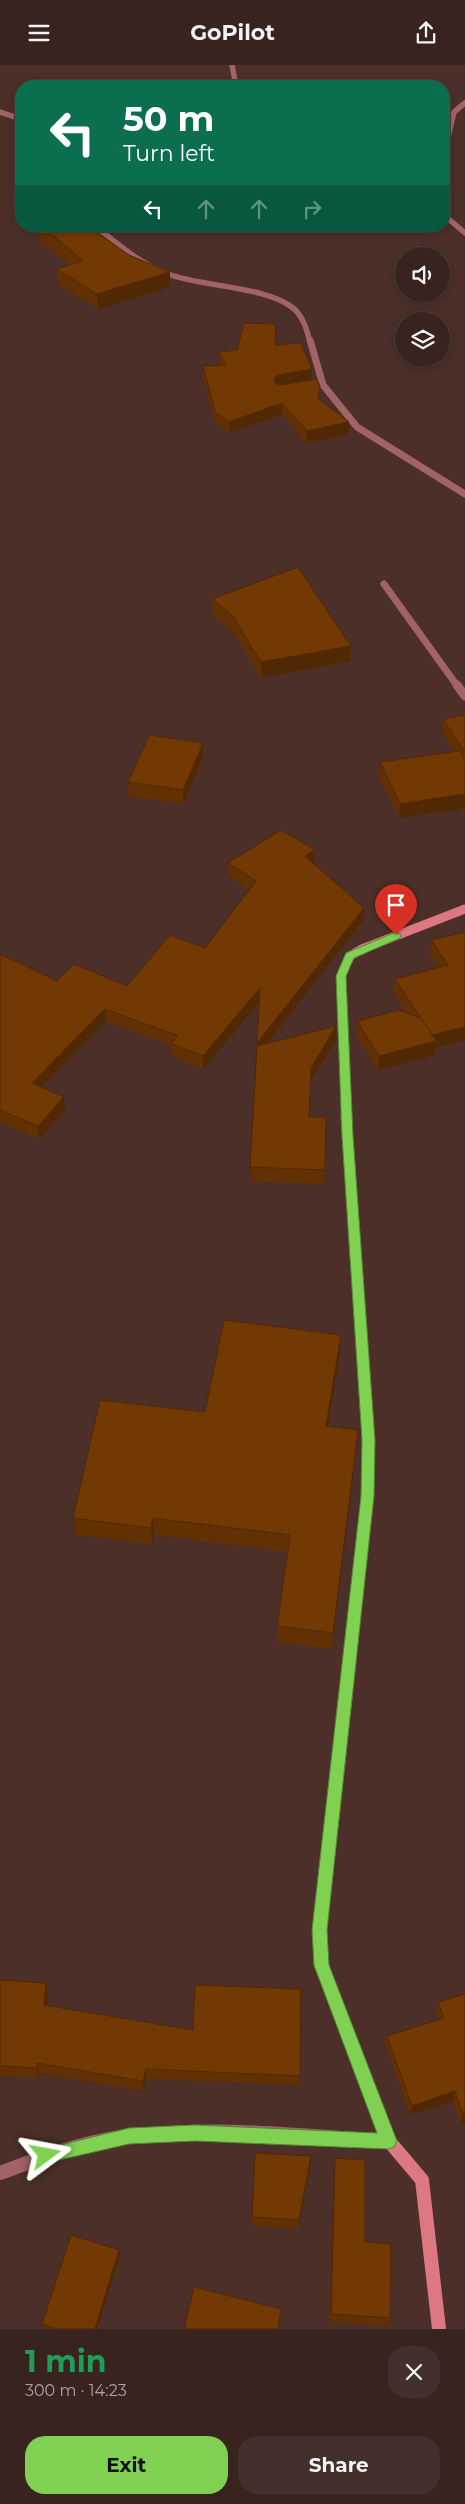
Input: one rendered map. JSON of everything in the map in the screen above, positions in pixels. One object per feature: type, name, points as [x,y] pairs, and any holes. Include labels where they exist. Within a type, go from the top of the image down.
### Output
[{"type":"street","points":[[232,65],[235,80]]},
{"type":"street","points":[[450,129],[454,112],[465,103]]},
{"type":"street","points":[[0,112],[15,117]]},
{"type":"street","points":[[450,220],[465,233]]},
{"type":"street","points":[[103,232],[146,265],[164,273],[274,299],[291,307],[301,315],[323,384],[350,420],[363,432],[465,495]]},
{"type":"street","points":[[314,385],[323,384]]},
{"type":"street","points":[[384,583],[465,696]]},
{"type":"street","points":[[439,2329],[422,2180],[388,2141],[321,1965],[320,1930],[367,1496],[369,1440],[347,1136],[341,976],[350,956],[362,949],[465,909]]},
{"type":"street","points":[[0,2173],[46,2155],[129,2136],[195,2133],[388,2141]]},
{"type":"building","points":[[49,232],[98,232],[129,255],[170,272],[97,294],[57,269],[83,261]]},
{"type":"building","points":[[244,323],[276,324],[275,345],[301,343],[312,369],[278,375],[274,378],[275,383],[280,385],[317,379],[320,386],[318,398],[349,422],[307,431],[282,403],[229,422],[215,412],[203,366],[226,365],[219,352],[237,350]]},
{"type":"building","points":[[298,567],[351,646],[261,662],[233,616],[212,599]]},
{"type":"building","points":[[465,715],[465,752],[443,719]]},
{"type":"building","points":[[149,735],[203,743],[183,790],[128,782]]},
{"type":"building","points":[[459,751],[465,761],[465,794],[400,804],[380,762]]},
{"type":"building","points":[[281,830],[315,850],[305,856],[364,908],[257,1043],[260,988],[203,1056],[171,1044],[178,1036],[105,1009],[32,1083],[64,1097],[38,1126],[0,1110],[0,954],[57,981],[74,964],[127,986],[170,935],[205,948],[256,881],[228,863]]},
{"type":"building","points":[[465,932],[465,1027],[432,1035],[395,979],[448,965],[431,940]]},
{"type":"building","points":[[399,1010],[421,1018],[436,1041],[379,1056],[357,1021]]},
{"type":"building","points":[[336,1026],[311,1068],[309,1117],[326,1117],[325,1170],[250,1167],[257,1046]]},
{"type":"building","points":[[224,1320],[341,1335],[326,1426],[358,1430],[333,1633],[277,1626],[290,1535],[153,1518],[151,1528],[73,1518],[100,1400],[205,1412]]},
{"type":"building","points":[[0,1980],[46,1983],[44,2005],[193,2030],[195,1985],[301,1989],[300,2076],[146,2069],[143,2081],[37,2063],[37,2068],[0,2066]]},
{"type":"building","points":[[465,1994],[465,2113],[463,2114],[455,2091],[412,2106],[387,2036],[444,2018],[438,2002]]},
{"type":"building","points":[[255,2153],[311,2156],[299,2220],[252,2217]]},
{"type":"building","points":[[335,2158],[365,2160],[365,2242],[391,2244],[390,2318],[331,2314]]},
{"type":"building","points":[[71,2235],[119,2250],[95,2329],[57,2329],[42,2324]]},
{"type":"building","points":[[194,2287],[281,2309],[278,2329],[184,2329]]},
{"type":"route","points":[[46,2155],[129,2136],[195,2133],[388,2141],[321,1965],[320,1930],[367,1496],[369,1440],[347,1136],[341,976],[345,963],[350,956],[396,935]]}]
